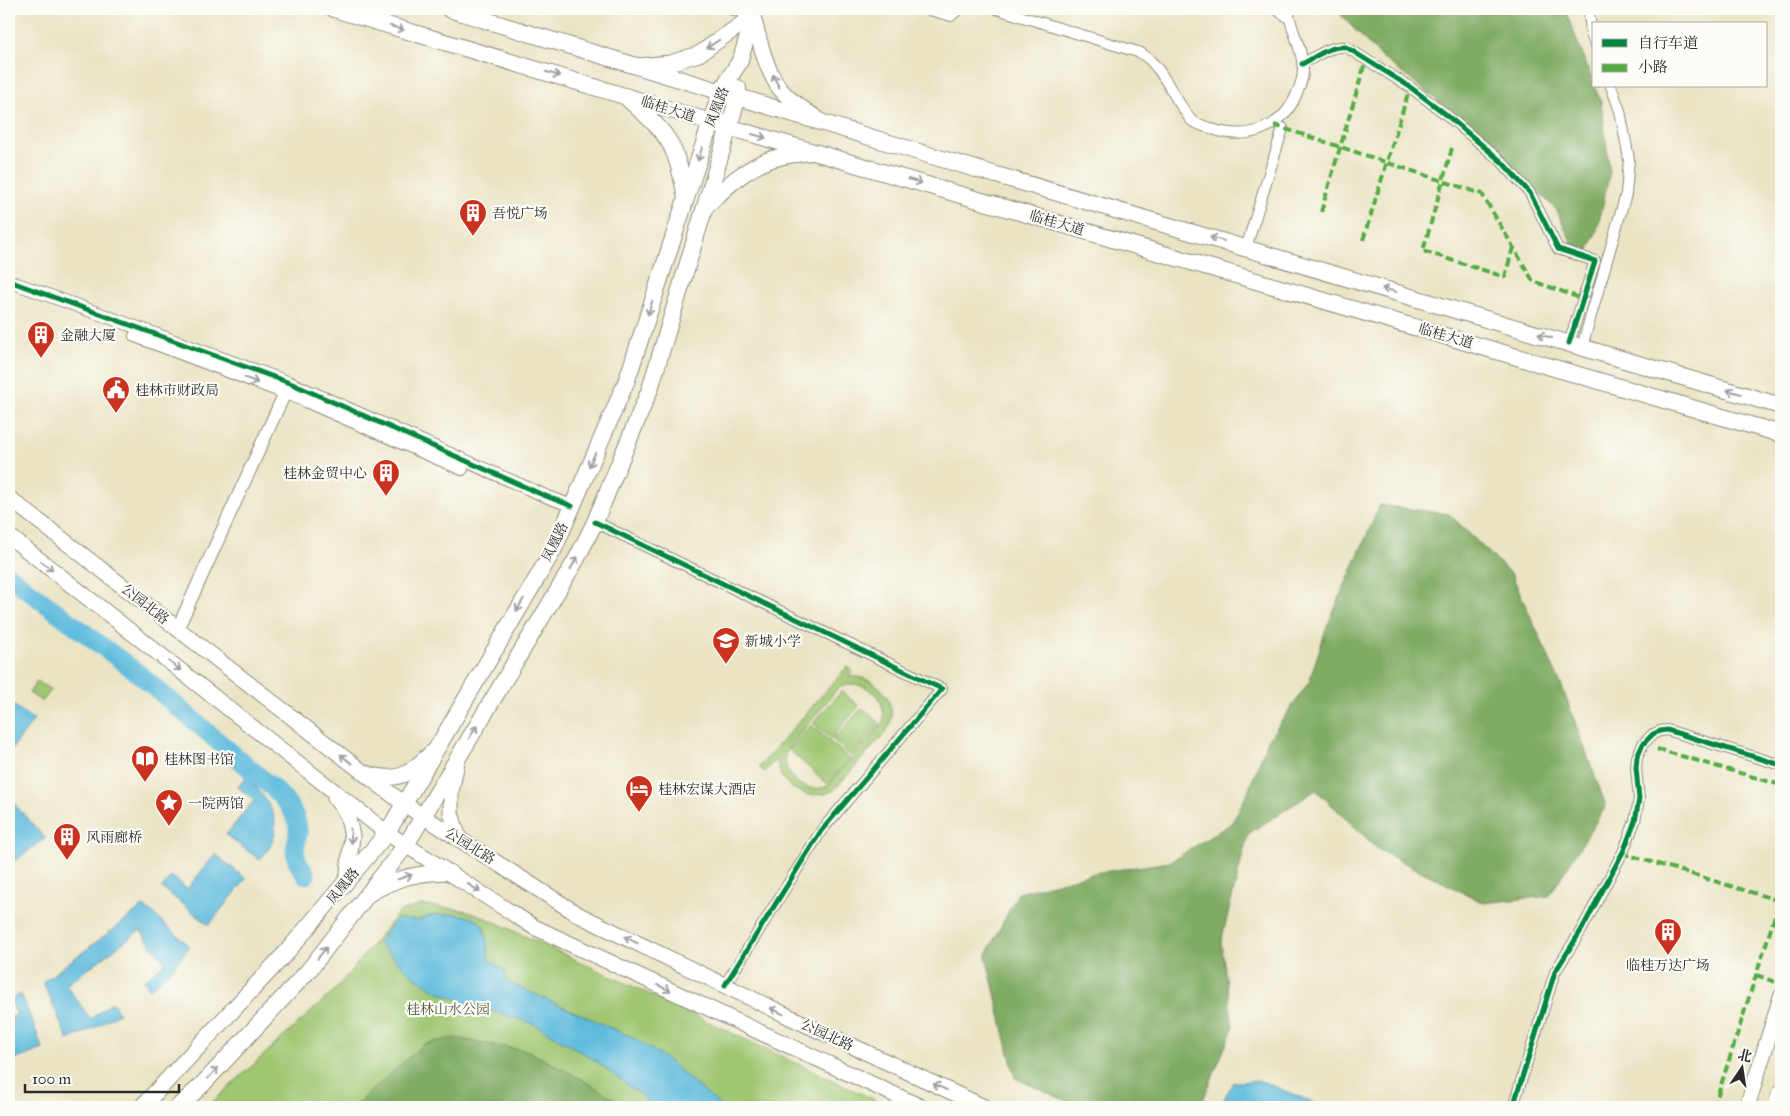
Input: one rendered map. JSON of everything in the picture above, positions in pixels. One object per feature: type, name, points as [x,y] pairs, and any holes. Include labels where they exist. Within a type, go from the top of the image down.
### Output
[{"type":"highway","points":[[1777,1107],[1781,1093]]},
{"type":"main road","name":"临桂大道","points":[[334,9],[728,127],[1781,434]]},
{"type":"main road","name":"临桂大道","points":[[449,9],[720,92],[1781,406]]},
{"type":"main road","points":[[638,66],[670,63],[699,54],[754,12]]},
{"type":"main road","points":[[740,61],[754,12]]},
{"type":"main road","points":[[754,12],[767,62],[780,89],[793,102],[826,123]]},
{"type":"main road","name":"凤凰路","points":[[142,1107],[285,954],[387,832],[554,548],[627,380],[720,92],[740,61]]},
{"type":"main road","name":"凤凰路","points":[[178,1107],[202,1086],[309,970],[406,845],[576,560],[650,389],[738,97],[740,61]]},
{"type":"main road","points":[[624,96],[657,126],[674,150],[682,176],[686,199]]},
{"type":"main road","points":[[704,208],[729,184],[753,167],[773,159],[812,151]]},
{"type":"main road","name":"公园北路","points":[[9,498],[404,804],[579,915],[725,986],[984,1107]]},
{"type":"main road","name":"公园北路","points":[[9,536],[387,832],[534,927],[921,1107]]},
{"type":"main road","points":[[364,773],[381,778],[402,776],[416,768],[437,747]]},
{"type":"main road","points":[[457,758],[451,792],[451,813],[459,839]]},
{"type":"main road","points":[[320,780],[347,814],[352,836],[347,882]]},
{"type":"main road","points":[[366,896],[386,884],[410,875],[449,872]]},
{"type":"main road","points":[[1747,1107],[1781,997]]},
{"type":"street","points":[[731,9],[754,12]]},
{"type":"street","points":[[926,9],[951,16],[959,9]]},
{"type":"street","points":[[998,9],[1141,53],[1154,64],[1191,120],[1222,132],[1257,131],[1274,124],[1294,102],[1304,70],[1288,13],[1276,9]]},
{"type":"street","points":[[1589,9],[1590,34],[1592,38]]},
{"type":"street","points":[[1302,64],[1329,50],[1346,47],[1410,87],[1443,112],[1517,177],[1530,193],[1556,248],[1560,251],[1595,261],[1575,345]]},
{"type":"street","points":[[1575,345],[1626,194],[1629,159],[1620,111],[1612,88]]},
{"type":"street","points":[[1246,248],[1283,128]]},
{"type":"street","points":[[9,281],[284,386],[543,495],[570,510]]},
{"type":"street","points":[[9,290],[284,386]]},
{"type":"street","points":[[175,628],[284,386]]},
{"type":"street","points":[[594,522],[942,689],[821,831],[725,986]]},
{"type":"street","points":[[1513,1107],[1555,972],[1582,929],[1622,854],[1635,821],[1639,799],[1636,760],[1648,739],[1656,732],[1667,730],[1781,765]]},
{"type":"green space","points":[[1338,9],[1569,9],[1567,15],[1592,79],[1592,88],[1596,88],[1601,102],[1610,172],[1597,230],[1588,252],[1573,246],[1556,209],[1437,100],[1381,57],[1340,14]]},
{"type":"green space","points":[[1380,505],[1449,514],[1512,575],[1562,687],[1606,806],[1549,896],[1484,903],[1379,850],[1316,790],[1248,834],[1221,942],[1233,1028],[1200,1107],[1080,1107],[1015,1078],[986,956],[1018,893],[1095,873],[1170,862],[1232,823],[1247,794],[1268,740],[1309,682],[1327,626]]},
{"type":"green space","points":[[847,667],[853,671],[848,677],[859,677],[869,680],[884,693],[889,702],[891,711],[890,722],[886,732],[834,790],[825,794],[807,795],[792,788],[781,776],[776,759],[765,772],[759,767]],"holes":[[[848,684],[856,684],[875,694],[882,706],[883,722],[828,786],[819,788],[803,786],[796,782],[787,768],[785,760],[786,751],[837,689]]]},
{"type":"green space","points":[[37,681],[51,690],[42,702],[29,693]]},
{"type":"green space","points":[[842,691],[859,706],[831,739],[813,723]]},
{"type":"green space","points":[[862,708],[880,723],[851,756],[833,740]]},
{"type":"green space","points":[[811,725],[850,759],[828,784],[789,750]]},
{"type":"green space","name":"桂林山水公园","points":[[421,905],[463,910],[482,916],[890,1107],[207,1107],[336,989],[399,912]]},
{"type":"green space","points":[[454,1038],[528,1051],[585,1081],[627,1107],[353,1107],[424,1044]]},
{"type":"water","points":[[9,702],[34,720],[9,753]]},
{"type":"water","points":[[247,776],[269,805],[275,822],[272,843],[260,860],[226,835],[254,800],[238,787]]},
{"type":"water","points":[[9,798],[45,838],[15,861],[9,851]]},
{"type":"water","points":[[215,854],[246,879],[209,925],[162,888],[171,876],[187,889]]},
{"type":"water","points":[[144,906],[190,946],[171,970],[150,989],[144,980],[165,963],[140,930],[66,985],[91,1019],[112,1002],[119,1013],[94,1028],[68,1040],[43,982]]},
{"type":"water","points":[[454,914],[467,916],[479,922],[485,931],[489,960],[506,971],[505,981],[632,1037],[666,1059],[722,1107],[653,1107],[643,1097],[593,1059],[534,1024],[466,1003],[436,991],[411,974],[378,943],[396,919],[419,920],[433,915]]},
{"type":"water","points":[[21,994],[43,1049],[9,1062],[9,1018],[17,1015],[10,999]]},
{"type":"water","points":[[1261,1081],[1324,1107],[1220,1107],[1233,1082]]},
{"type":"waterway","points":[[9,576],[139,674],[275,790],[291,809],[296,819],[298,831],[295,854],[306,875]]},
{"type":"marked path","points":[[1321,212],[1366,60]]},
{"type":"marked path","points":[[1363,240],[1410,87]]},
{"type":"marked path","points":[[1274,125],[1482,194],[1533,281],[1583,299]]},
{"type":"marked path","points":[[1452,148],[1423,251],[1505,277],[1513,247]]},
{"type":"marked path","points":[[1657,749],[1781,785]]},
{"type":"marked path","points":[[1622,853],[1780,901]]},
{"type":"marked path","points":[[1714,1107],[1781,897]]},
{"type":"marked path","points":[[1756,975],[1781,984]]},
{"type":"cycle path","points":[[1302,64],[1334,48],[1346,47],[1410,87],[1502,162],[1530,193],[1558,249],[1595,261],[1569,343]]},
{"type":"cycle path","points":[[9,281],[290,383],[543,495],[572,506]]},
{"type":"cycle path","points":[[595,522],[942,689],[821,831],[725,985]]},
{"type":"cycle path","points":[[1513,1107],[1555,972],[1582,929],[1624,850],[1635,821],[1639,799],[1636,768],[1637,757],[1643,744],[1653,734],[1667,730],[1781,765]]},
{"type":"place","name":"吾悦广场","points":[[473,237]]},
{"type":"place","name":"金融大厦","points":[[41,359]]},
{"type":"place","name":"桂林市财政局","points":[[116,414]]},
{"type":"place","name":"桂林金贸中心","points":[[386,497]]},
{"type":"place","name":"新城小学","points":[[726,665]]},
{"type":"place","name":"桂林图书馆","points":[[145,783]]},
{"type":"place","name":"桂林宏谋大酒店","points":[[639,813]]},
{"type":"place","name":"一院两馆","points":[[169,827]]},
{"type":"place","name":"风雨廊桥","points":[[67,861]]},
{"type":"place","name":"临桂万达广场","points":[[1668,956]]}]
